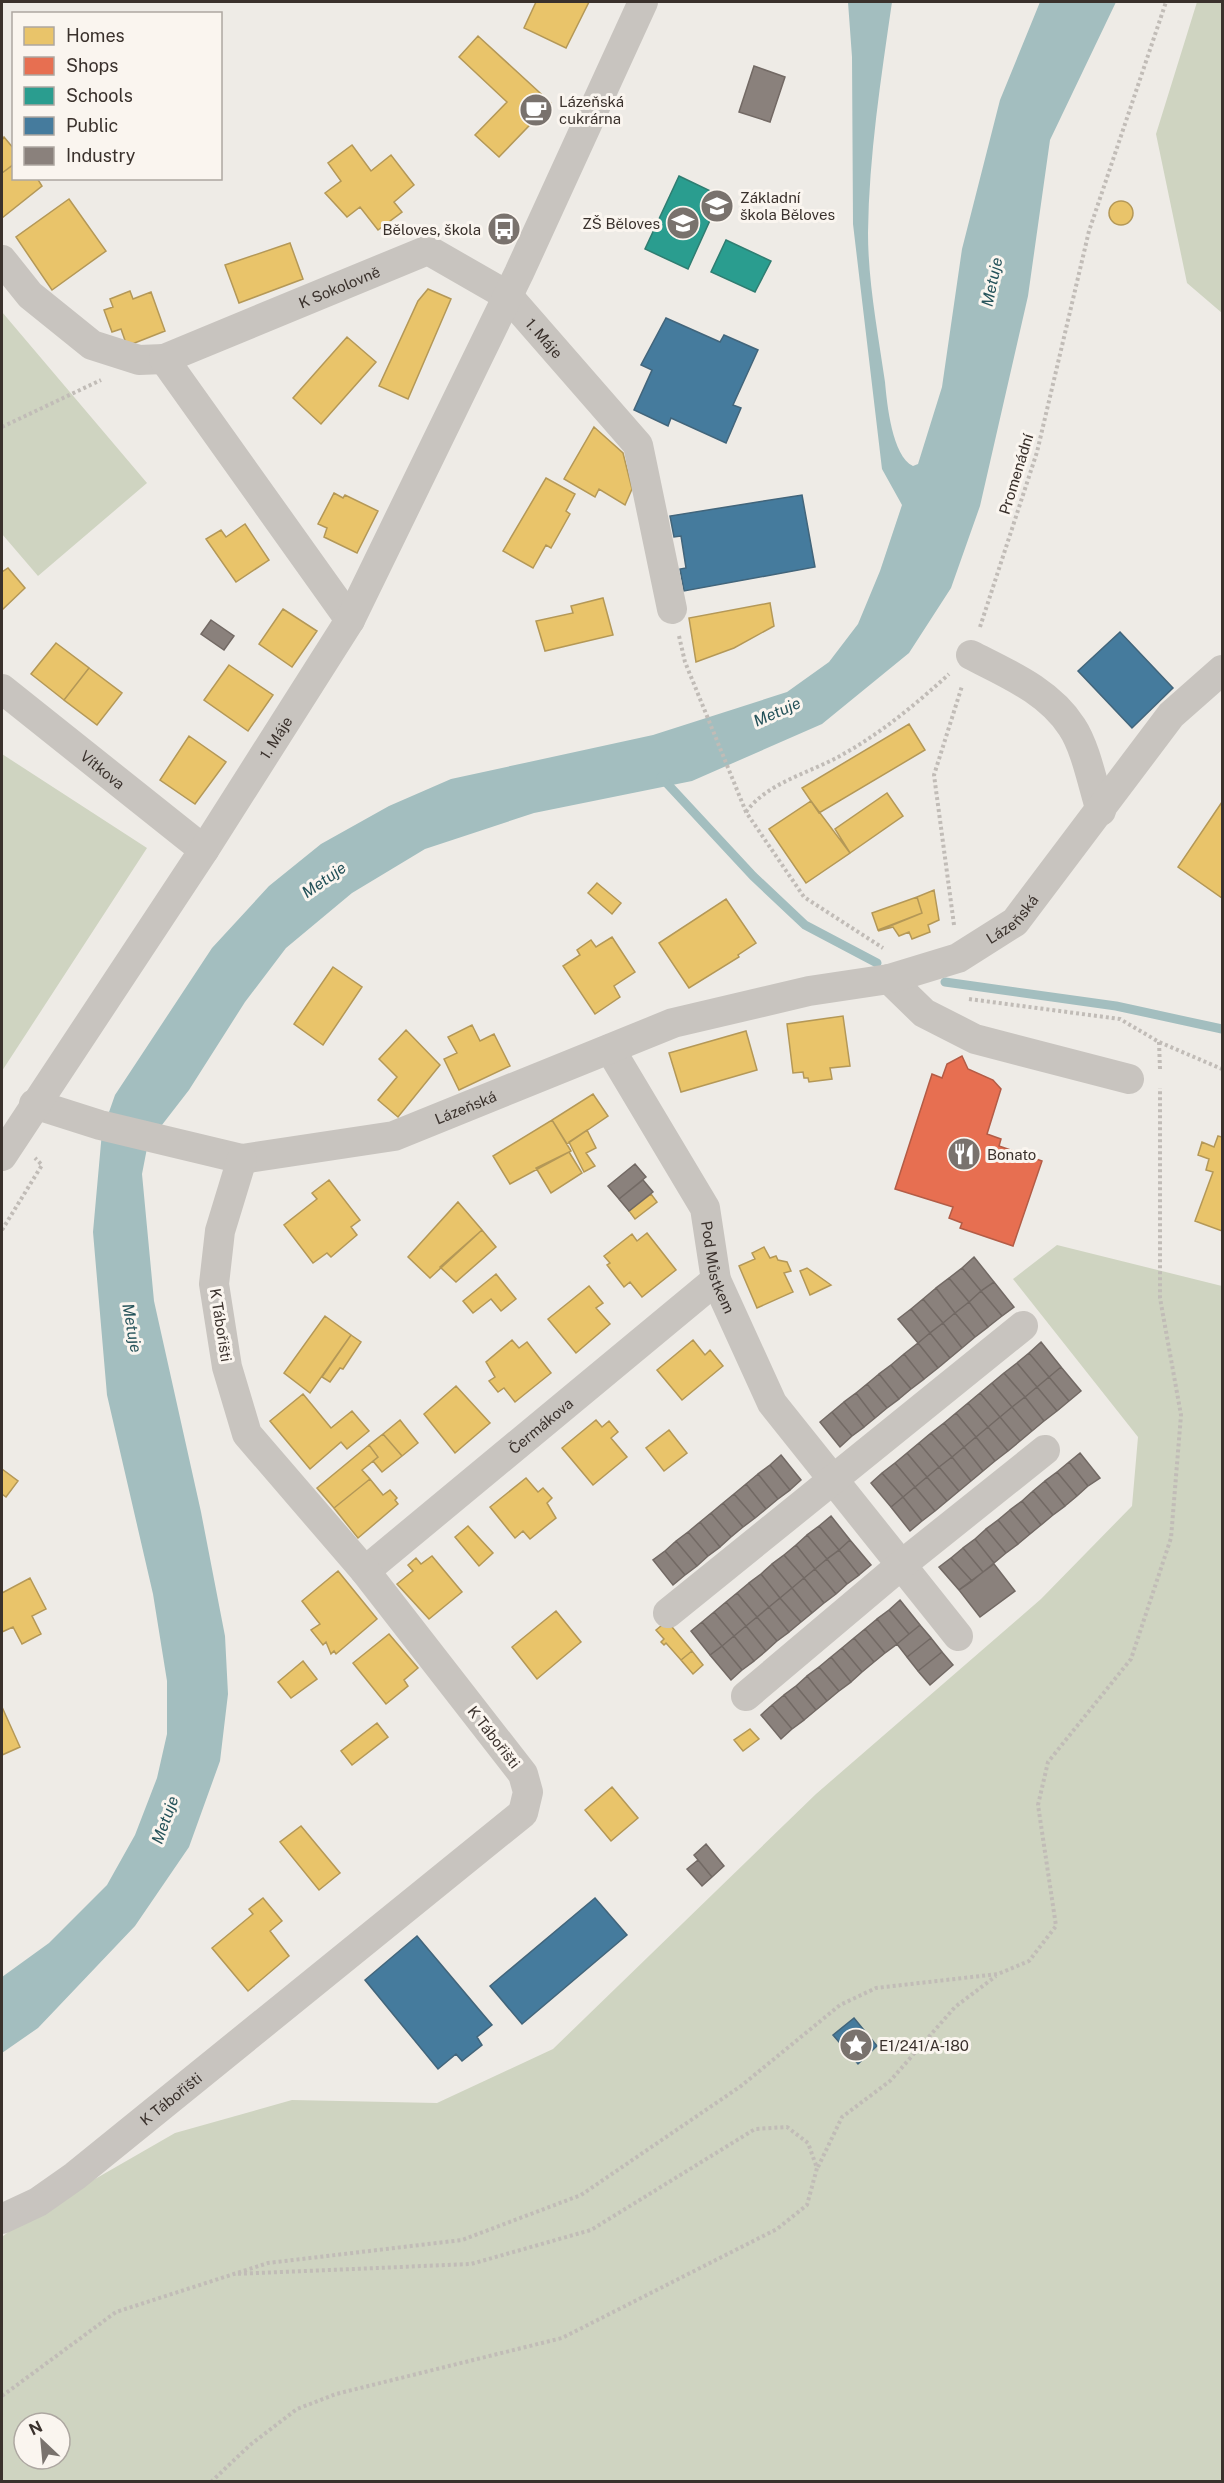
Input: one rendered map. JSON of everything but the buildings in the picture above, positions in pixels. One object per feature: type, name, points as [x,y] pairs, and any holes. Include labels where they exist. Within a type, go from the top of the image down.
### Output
[{"type":"street","name":"1. Máje","points":[[2,1156],[34,1104],[204,850],[350,620],[508,296],[643,2]]},
{"type":"street","name":"K Sokolovně","points":[[2,260],[30,295],[92,345],[139,360],[164,359],[428,250],[508,296]]},
{"type":"street","name":"1. Máje","points":[[508,296],[638,445],[672,609]]},
{"type":"street","points":[[164,359],[350,620]]},
{"type":"street","points":[[971,655],[1028,685],[1056,707],[1074,729],[1101,811]]},
{"type":"street","name":"Lázeňská","points":[[34,1104],[100,1125],[242,1159],[394,1136],[673,1023],[809,991],[889,980],[958,958],[1015,922],[1101,811],[1171,715],[1222,670]]},
{"type":"street","name":"Vítkova","points":[[2,689],[204,850]]},
{"type":"street","points":[[889,980],[924,1013],[975,1039],[1129,1079]]},
{"type":"street","name":"Pod Můstkem","points":[[610,1049],[705,1208],[716,1280],[772,1403],[958,1636]]},
{"type":"street","name":"K Tábořišti","points":[[2,2219],[38,2202],[75,2176],[523,1813],[528,1792],[523,1774],[364,1571],[248,1434],[227,1367],[214,1284],[220,1231],[242,1159]]},
{"type":"street","name":"Čermákova","points":[[364,1571],[716,1280]]},
{"type":"street","points":[[668,1613],[1023,1326]]},
{"type":"street","points":[[746,1696],[900,1566],[1045,1450]]},
{"type":"path","name":"Promenádní","points":[[958,958],[934,775],[1037,452],[1089,231],[1166,2]]},
{"type":"path","points":[[2,427],[108,378]]},
{"type":"path","points":[[746,812],[756,798],[840,756],[910,710],[971,655]]},
{"type":"path","points":[[685,662],[746,812],[804,897],[918,970]]},
{"type":"path","points":[[964,998],[1120,1018],[1160,1042],[1222,1069]]},
{"type":"path","points":[[1160,1042],[1160,1075]]},
{"type":"path","points":[[211,2481],[250,2445],[297,2409],[336,2394],[562,2338],[777,2229],[807,2205],[818,2168],[842,2117],[890,2081],[955,2007],[998,1974],[1029,1961],[1056,1926],[1038,1805],[1048,1762],[1131,1659],[1171,1538],[1181,1415],[1160,1298],[1160,1086]]},
{"type":"path","points":[[2,2396],[116,2313],[227,2274],[268,2263],[462,2240],[581,2195],[741,2086],[840,2004],[876,1988],[998,1974]]},
{"type":"path","points":[[227,2274],[471,2264],[591,2230],[755,2129],[787,2127],[808,2143],[818,2168]]},
{"type":"green space","points":[[1197,2],[1222,2],[1222,313],[1187,283],[1156,134]]},
{"type":"green space","points":[[2,312],[147,483],[38,576],[2,534]]},
{"type":"green space","points":[[2,754],[147,848],[2,1071]]},
{"type":"green space","points":[[1057,1245],[1222,1286],[1222,2481],[2,2482],[2,2237],[22,2221],[175,2133],[292,2100],[437,2103],[553,2049],[816,1794],[1041,1599],[1132,1506],[1138,1437],[1013,1279]]},
{"type":"water","name":"Metuje","points":[[848,2],[892,2],[873,146],[868,251],[892,428],[900,452],[913,466],[918,464],[942,387],[962,249],[1000,100],[1040,2],[1116,2],[1050,140],[1028,296],[980,506],[951,588],[909,653],[822,724],[692,781],[534,813],[425,849],[352,893],[286,948],[245,1002],[189,1090],[148,1143],[142,1174],[154,1301],[201,1512],[225,1636],[228,1694],[220,1761],[189,1847],[135,1926],[38,2028],[2,2053],[2,1977],[49,1943],[107,1885],[135,1835],[157,1778],[167,1734],[167,1681],[153,1594],[107,1395],[93,1232],[102,1132],[115,1095],[212,948],[269,886],[321,844],[389,806],[451,779],[653,735],[787,692],[829,662],[858,624],[880,571],[902,505],[882,469],[853,224],[852,57]]},
{"type":"waterway","points":[[661,777],[753,876],[805,925],[877,963]]},
{"type":"waterway","points":[[945,982],[1116,1006],[1222,1029]]},
{"type":"place","name":"Lázeňská cukrárna","points":[[536,110]]},
{"type":"place","name":"Základní škola Běloves","points":[[717,206]]},
{"type":"place","name":"ZŠ Běloves","points":[[683,223]]},
{"type":"place","name":"Běloves, škola","points":[[504,229]]},
{"type":"place","name":"Bonato","points":[[964,1154]]},
{"type":"place","name":"E1/241/A-180","points":[[856,2045]]}]
